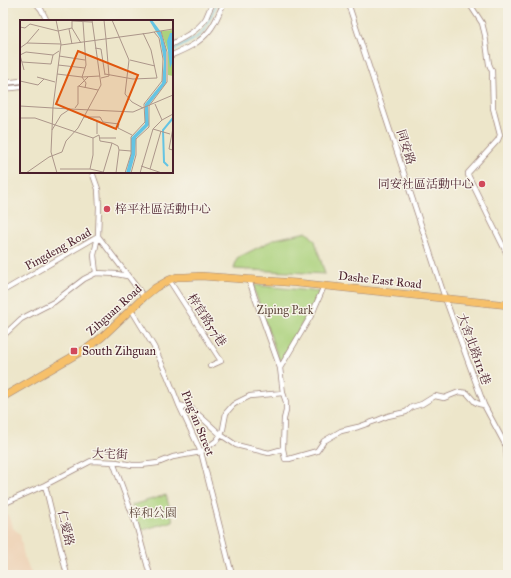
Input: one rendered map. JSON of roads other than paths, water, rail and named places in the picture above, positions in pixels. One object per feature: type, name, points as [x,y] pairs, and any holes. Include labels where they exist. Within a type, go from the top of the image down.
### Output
[{"type":"main road","name":"Zihguan Road","points":[[3,397],[89,347],[102,337],[144,297],[155,288],[169,280],[177,277],[192,276],[249,279]]},
{"type":"main road","name":"Dashe East Road","points":[[249,279],[508,305]]},
{"type":"street","points":[[36,3],[46,20]]},
{"type":"street","points":[[173,43],[200,25],[205,19],[213,3]]},
{"type":"street","points":[[173,55],[200,41],[209,32],[224,3]]},
{"type":"street","name":"同安路","points":[[348,3],[445,298]]},
{"type":"street","points":[[469,3],[482,23],[486,35],[492,71],[493,108],[500,135],[498,140],[468,173],[470,180],[508,256]]},
{"type":"street","points":[[3,83],[20,81]]},
{"type":"street","points":[[3,90],[20,87]]},
{"type":"street","points":[[92,173],[98,189],[99,208],[98,236],[94,255],[96,273]]},
{"type":"street","name":"Pingdeng Road","points":[[3,292],[98,236],[144,297]]},
{"type":"street","points":[[3,336],[21,320],[54,302],[84,279],[96,273],[127,276]]},
{"type":"street","points":[[249,279],[280,368],[283,393],[286,402],[283,449],[285,459],[314,453],[324,441],[341,431],[358,427],[388,416],[406,412],[412,407],[422,404],[435,396],[444,398],[459,392],[467,393],[475,402],[484,405]]},
{"type":"street","name":"梓官路57巷","points":[[169,280],[221,361],[210,366]]},
{"type":"street","points":[[280,368],[312,314],[324,286]]},
{"type":"street","name":"大舍北路112巷","points":[[445,298],[484,405],[507,447]]},
{"type":"street","name":"Ping'an Street","points":[[131,309],[154,347],[201,452],[232,575]]},
{"type":"street","points":[[201,452],[221,436],[226,413],[233,405],[250,396],[283,393]]},
{"type":"street","points":[[179,404],[191,408],[221,436],[236,445],[269,453],[283,449]]},
{"type":"street","points":[[507,447],[508,473]]},
{"type":"street","name":"大宅街","points":[[3,504],[45,485],[91,461],[113,462],[132,466],[158,463],[173,457],[201,452]]},
{"type":"street","points":[[113,462],[136,524],[150,575]]},
{"type":"street","name":"仁愛路","points":[[45,485],[67,575]]},
{"type":"waterway","points":[[173,50],[196,38],[204,30],[217,3]]},
{"type":"place","name":"同安社區活動中心","points":[[482,184]]},
{"type":"place","name":"梓平社區活動中心","points":[[107,209]]},
{"type":"place","name":"South Zihguan","points":[[74,351]]},
{"type":"park label","name":"Ziping Park","points":[[285,310]]},
{"type":"park label","name":"梓和公園","points":[[153,513]]}]
